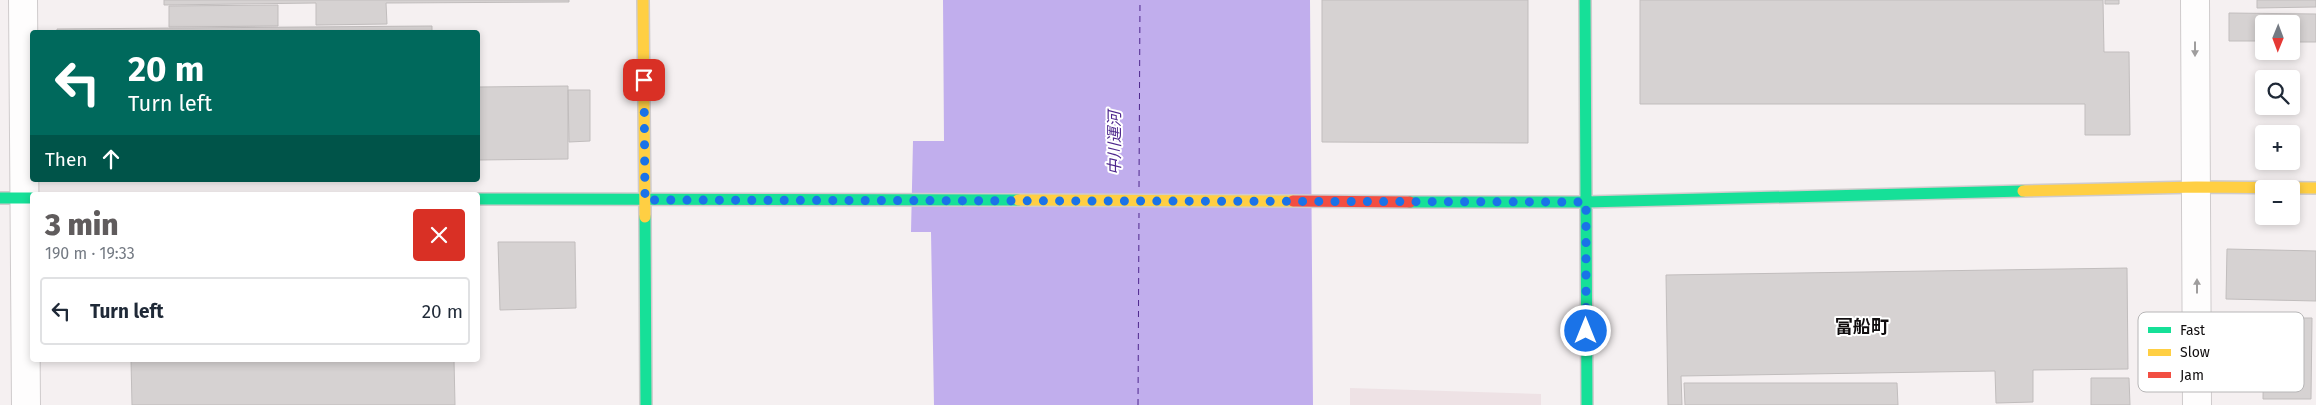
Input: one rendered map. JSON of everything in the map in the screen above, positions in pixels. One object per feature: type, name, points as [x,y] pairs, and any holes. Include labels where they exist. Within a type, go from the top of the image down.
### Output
[{"type":"street","points":[[23,0],[19,198],[26,405]]},
{"type":"street","points":[[643,0],[646,405]]},
{"type":"street","points":[[1585,0],[1587,405]]},
{"type":"street","points":[[2195,0],[2197,312]]},
{"type":"street","points":[[480,199],[1586,202],[2196,187],[2316,188]]},
{"type":"street","points":[[2197,392],[2197,405]]},
{"type":"shaded area","points":[[1350,388],[1541,394],[1541,405],[1350,405]]},
{"type":"water","name":"中川運河","points":[[943,0],[1310,0],[1313,405],[934,405],[931,232],[911,232],[913,141],[944,141]]},
{"type":"building","points":[[164,0],[569,0],[569,2],[386,3],[387,24],[316,25],[316,3],[164,5]]},
{"type":"building","points":[[1322,0],[1528,0],[1528,143],[1322,142]]},
{"type":"building","points":[[1640,0],[2103,0],[2104,52],[2129,52],[2130,135],[2085,135],[2085,104],[1640,104]]},
{"type":"building","points":[[2105,0],[2119,0],[2119,4],[2105,4]]},
{"type":"building","points":[[2257,0],[2316,0],[2316,7],[2257,8]]},
{"type":"building","points":[[278,5],[278,26],[169,27],[169,6]]},
{"type":"building","points":[[2229,13],[2316,14],[2316,42],[2300,42],[2300,15],[2255,15],[2255,41],[2229,41]]},
{"type":"building","points":[[432,26],[432,30],[57,29]]},
{"type":"building","points":[[568,86],[568,159],[480,160],[480,87]]},
{"type":"building","points":[[568,90],[590,90],[590,141],[569,142]]},
{"type":"building","points":[[498,242],[575,242],[576,308],[500,310]]},
{"type":"building","points":[[2227,249],[2316,251],[2316,301],[2226,299]]},
{"type":"building","points":[[2127,268],[2128,369],[2033,370],[2033,402],[1996,403],[1995,371],[1681,376],[1682,405],[1668,405],[1666,275]]},
{"type":"building","points":[[2304,318],[2312,318],[2311,399],[2263,399],[2263,392],[2304,392]]},
{"type":"building","points":[[131,362],[454,362],[455,405],[132,405]]},
{"type":"building","points":[[2091,378],[2129,378],[2130,405],[2091,405]]},
{"type":"building","points":[[1684,383],[1897,383],[1898,405],[1685,405]]},
{"type":"ferry route","points":[[1139,187],[1140,0]]},
{"type":"ferry route","points":[[1138,405],[1139,213]]},
{"type":"traffic: fast","points":[[1585,0],[1587,405]]},
{"type":"traffic: fast","points":[[1410,202],[1586,202],[2023,191]]},
{"type":"traffic: fast","points":[[0,198],[30,198]]},
{"type":"traffic: fast","points":[[480,199],[1018,200]]},
{"type":"traffic: fast","points":[[645,217],[646,405]]},
{"type":"traffic: slow","points":[[643,0],[645,217]]},
{"type":"traffic: slow","points":[[2023,191],[2196,187],[2316,188]]},
{"type":"traffic: slow","points":[[1018,200],[1293,201]]},
{"type":"traffic: jam","points":[[1293,201],[1410,202]]},
{"type":"district","name":"富船町","points":[[1862,327]]},
{"type":"route","points":[[644,80],[645,200],[1586,202],[1586,331]]}]
